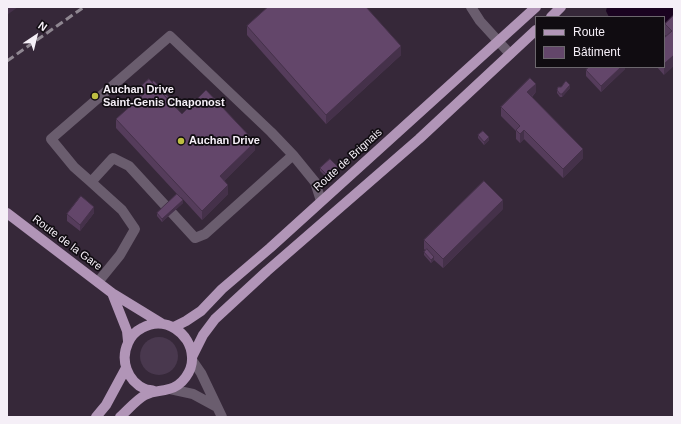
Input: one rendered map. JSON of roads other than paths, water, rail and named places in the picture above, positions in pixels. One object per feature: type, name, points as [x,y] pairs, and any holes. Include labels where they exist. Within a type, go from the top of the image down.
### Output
[{"type":"main road","name":"Route de Brignais","points":[[174,327],[201,311],[222,289],[270,248],[536,7]]},
{"type":"main road","points":[[552,16],[561,7]]},
{"type":"main road","points":[[192,358],[191,348],[181,332],[174,327],[160,323],[145,326],[133,335],[128,341],[125,349],[124,359],[130,376],[136,383],[145,388],[154,391],[162,391],[179,384],[185,378],[190,369],[192,358],[203,335],[216,319],[267,272],[419,139],[535,31]]},
{"type":"main road","name":"Route de la Gare","points":[[7,213],[98,282],[160,323]]},
{"type":"main road","points":[[112,292],[127,331],[128,341]]},
{"type":"main road","points":[[96,417],[106,405],[126,368]]},
{"type":"main road","points":[[120,417],[144,396],[154,391]]},
{"type":"street","points":[[471,7],[480,22],[510,54]]},
{"type":"street","points":[[98,282],[120,255],[135,229],[122,210],[74,167],[51,139],[170,36],[271,132],[293,155],[315,182],[321,201]]},
{"type":"street","points":[[91,182],[113,158],[129,166],[195,238],[205,234],[293,155]]},
{"type":"street","points":[[192,358],[222,417]]},
{"type":"street","points":[[170,389],[193,394],[217,407]]},
{"type":"railway","points":[[7,61],[84,7]]},
{"type":"place","name":"Auchan Drive Saint-Genis Chaponost","points":[[95,96]]},
{"type":"place","name":"Auchan Drive","points":[[181,141]]}]
